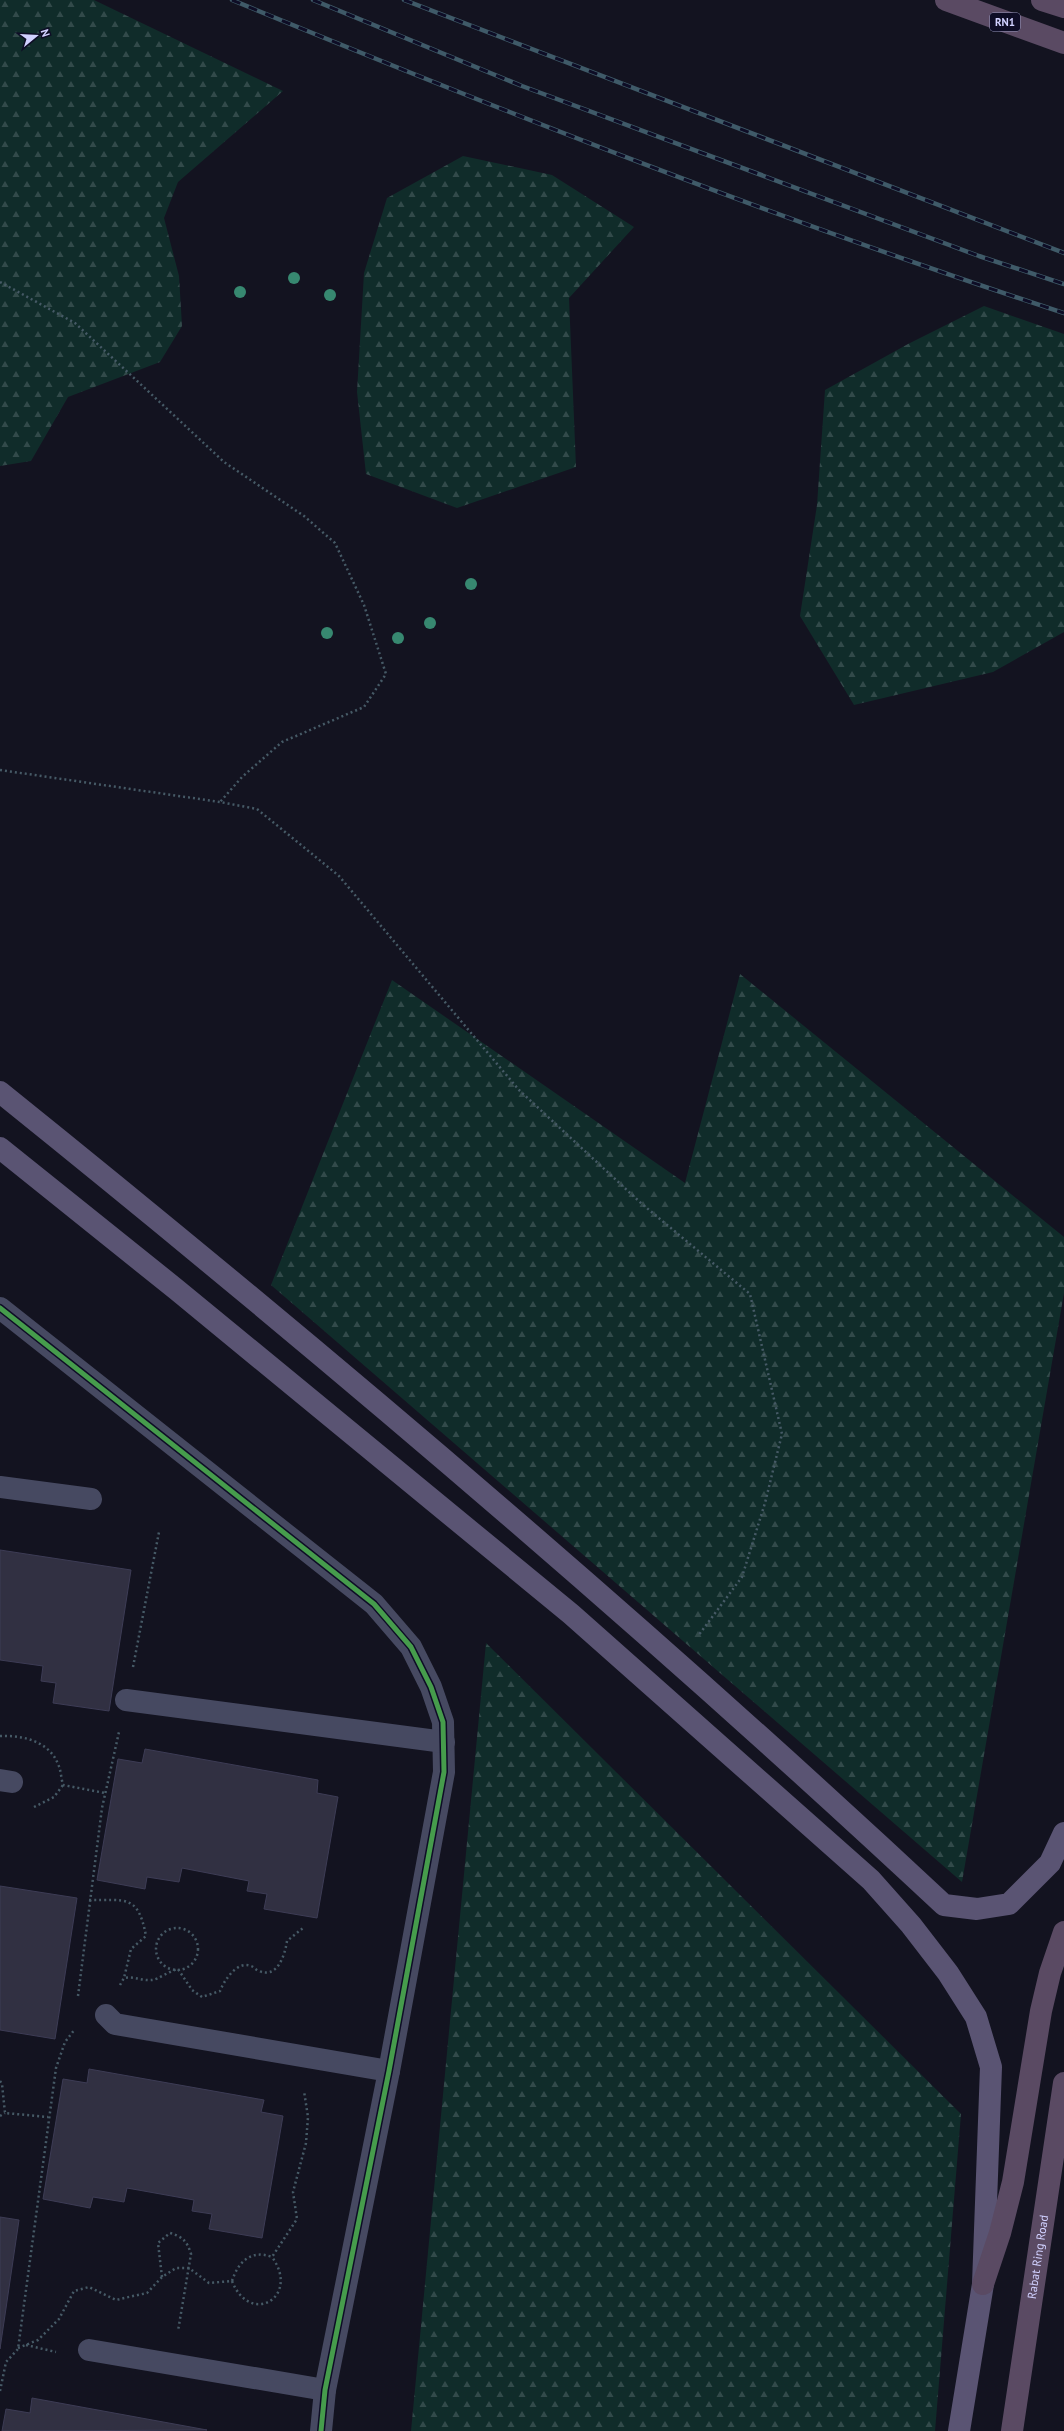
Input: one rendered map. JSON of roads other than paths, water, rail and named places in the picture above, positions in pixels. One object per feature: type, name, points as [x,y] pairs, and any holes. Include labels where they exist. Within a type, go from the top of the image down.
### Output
[{"type":"highway","name":"RN1","points":[[946,0],[1064,44]]},
{"type":"highway","points":[[1042,0],[1064,8]]},
{"type":"highway","points":[[983,2284],[1000,2233],[1013,2182],[1041,2011],[1050,1973],[1064,1932]]},
{"type":"highway","name":"Rabat Ring Road","points":[[1012,2431],[1064,2084]]},
{"type":"main road","points":[[0,1092],[187,1242],[679,1662],[944,1905],[977,1909],[1009,1904],[1050,1863],[1064,1833]]},
{"type":"main road","points":[[0,1148],[177,1290],[571,1614],[871,1880],[911,1925],[948,1973],[976,2018],[991,2067],[983,2284],[959,2431]]},
{"type":"street","points":[[0,1308],[374,1604],[411,1647],[431,1687],[440,1715],[444,1742],[444,1772],[389,2071],[325,2390],[321,2431]]},
{"type":"street","points":[[0,1487],[91,1499]]},
{"type":"street","points":[[126,1700],[444,1742]]},
{"type":"street","points":[[106,2016],[115,2024],[389,2071]]},
{"type":"street","points":[[89,2350],[325,2390]]},
{"type":"railway","points":[[232,0],[438,84],[645,164],[854,241],[1064,313]]},
{"type":"railway","points":[[313,0],[522,86],[979,256],[1064,284]]},
{"type":"railway","points":[[404,0],[1064,253]]}]
